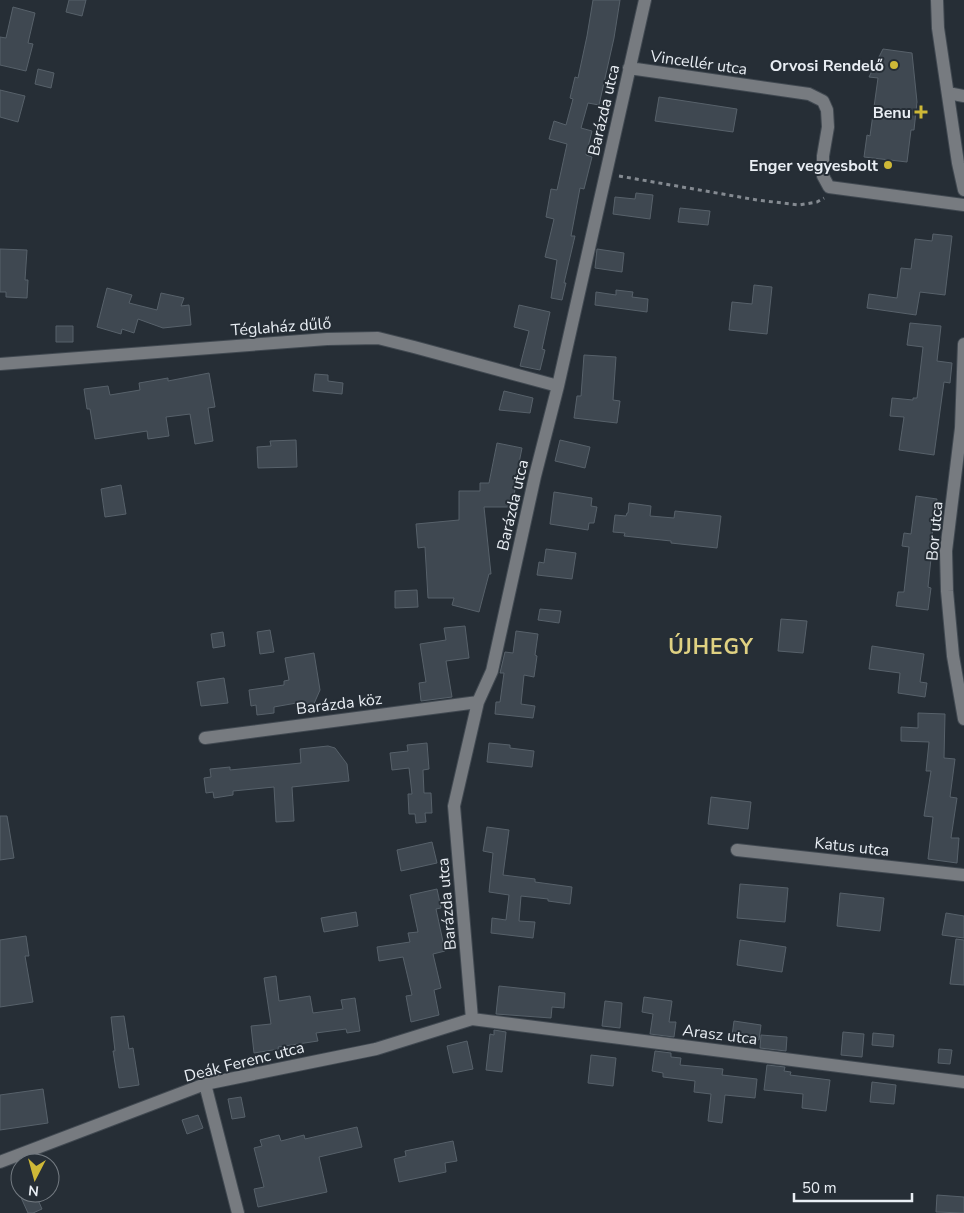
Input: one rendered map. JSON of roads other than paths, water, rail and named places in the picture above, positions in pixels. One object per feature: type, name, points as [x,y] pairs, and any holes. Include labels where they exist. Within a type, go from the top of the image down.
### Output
[{"type":"street","name":"Barázda utca","points":[[472,1019],[454,806],[478,702],[492,671],[645,0]]},
{"type":"street","points":[[936,0],[938,28],[958,163],[964,190]]},
{"type":"street","name":"Vincellér utca","points":[[629,68],[809,94],[823,101],[827,110],[828,127],[823,156],[823,176],[829,187],[964,205]]},
{"type":"street","points":[[948,93],[964,96]]},
{"type":"street","name":"Téglaház dűlő","points":[[0,364],[327,339],[378,338],[558,386]]},
{"type":"street","name":"Bor utca","points":[[964,344],[960,428],[946,551],[947,591],[953,656],[964,719]]},
{"type":"street","name":"Barázda köz","points":[[205,738],[478,702]]},
{"type":"street","name":"Katus utca","points":[[737,850],[964,874]]},
{"type":"street","name":"Arasz utca","points":[[472,1019],[964,1082]]},
{"type":"street","name":"Deák Ferenc utca","points":[[0,1162],[205,1084],[376,1049],[472,1019]]},
{"type":"street","points":[[205,1084],[238,1213]]},
{"type":"place","name":"Orvosi Rendelő","points":[[894,65]]},
{"type":"place","name":"Benu","points":[[921,112]]},
{"type":"place","name":"Enger vegyesbolt","points":[[888,165]]},
{"type":"district","name":"ÚJHEGY","points":[[711,647]]}]
